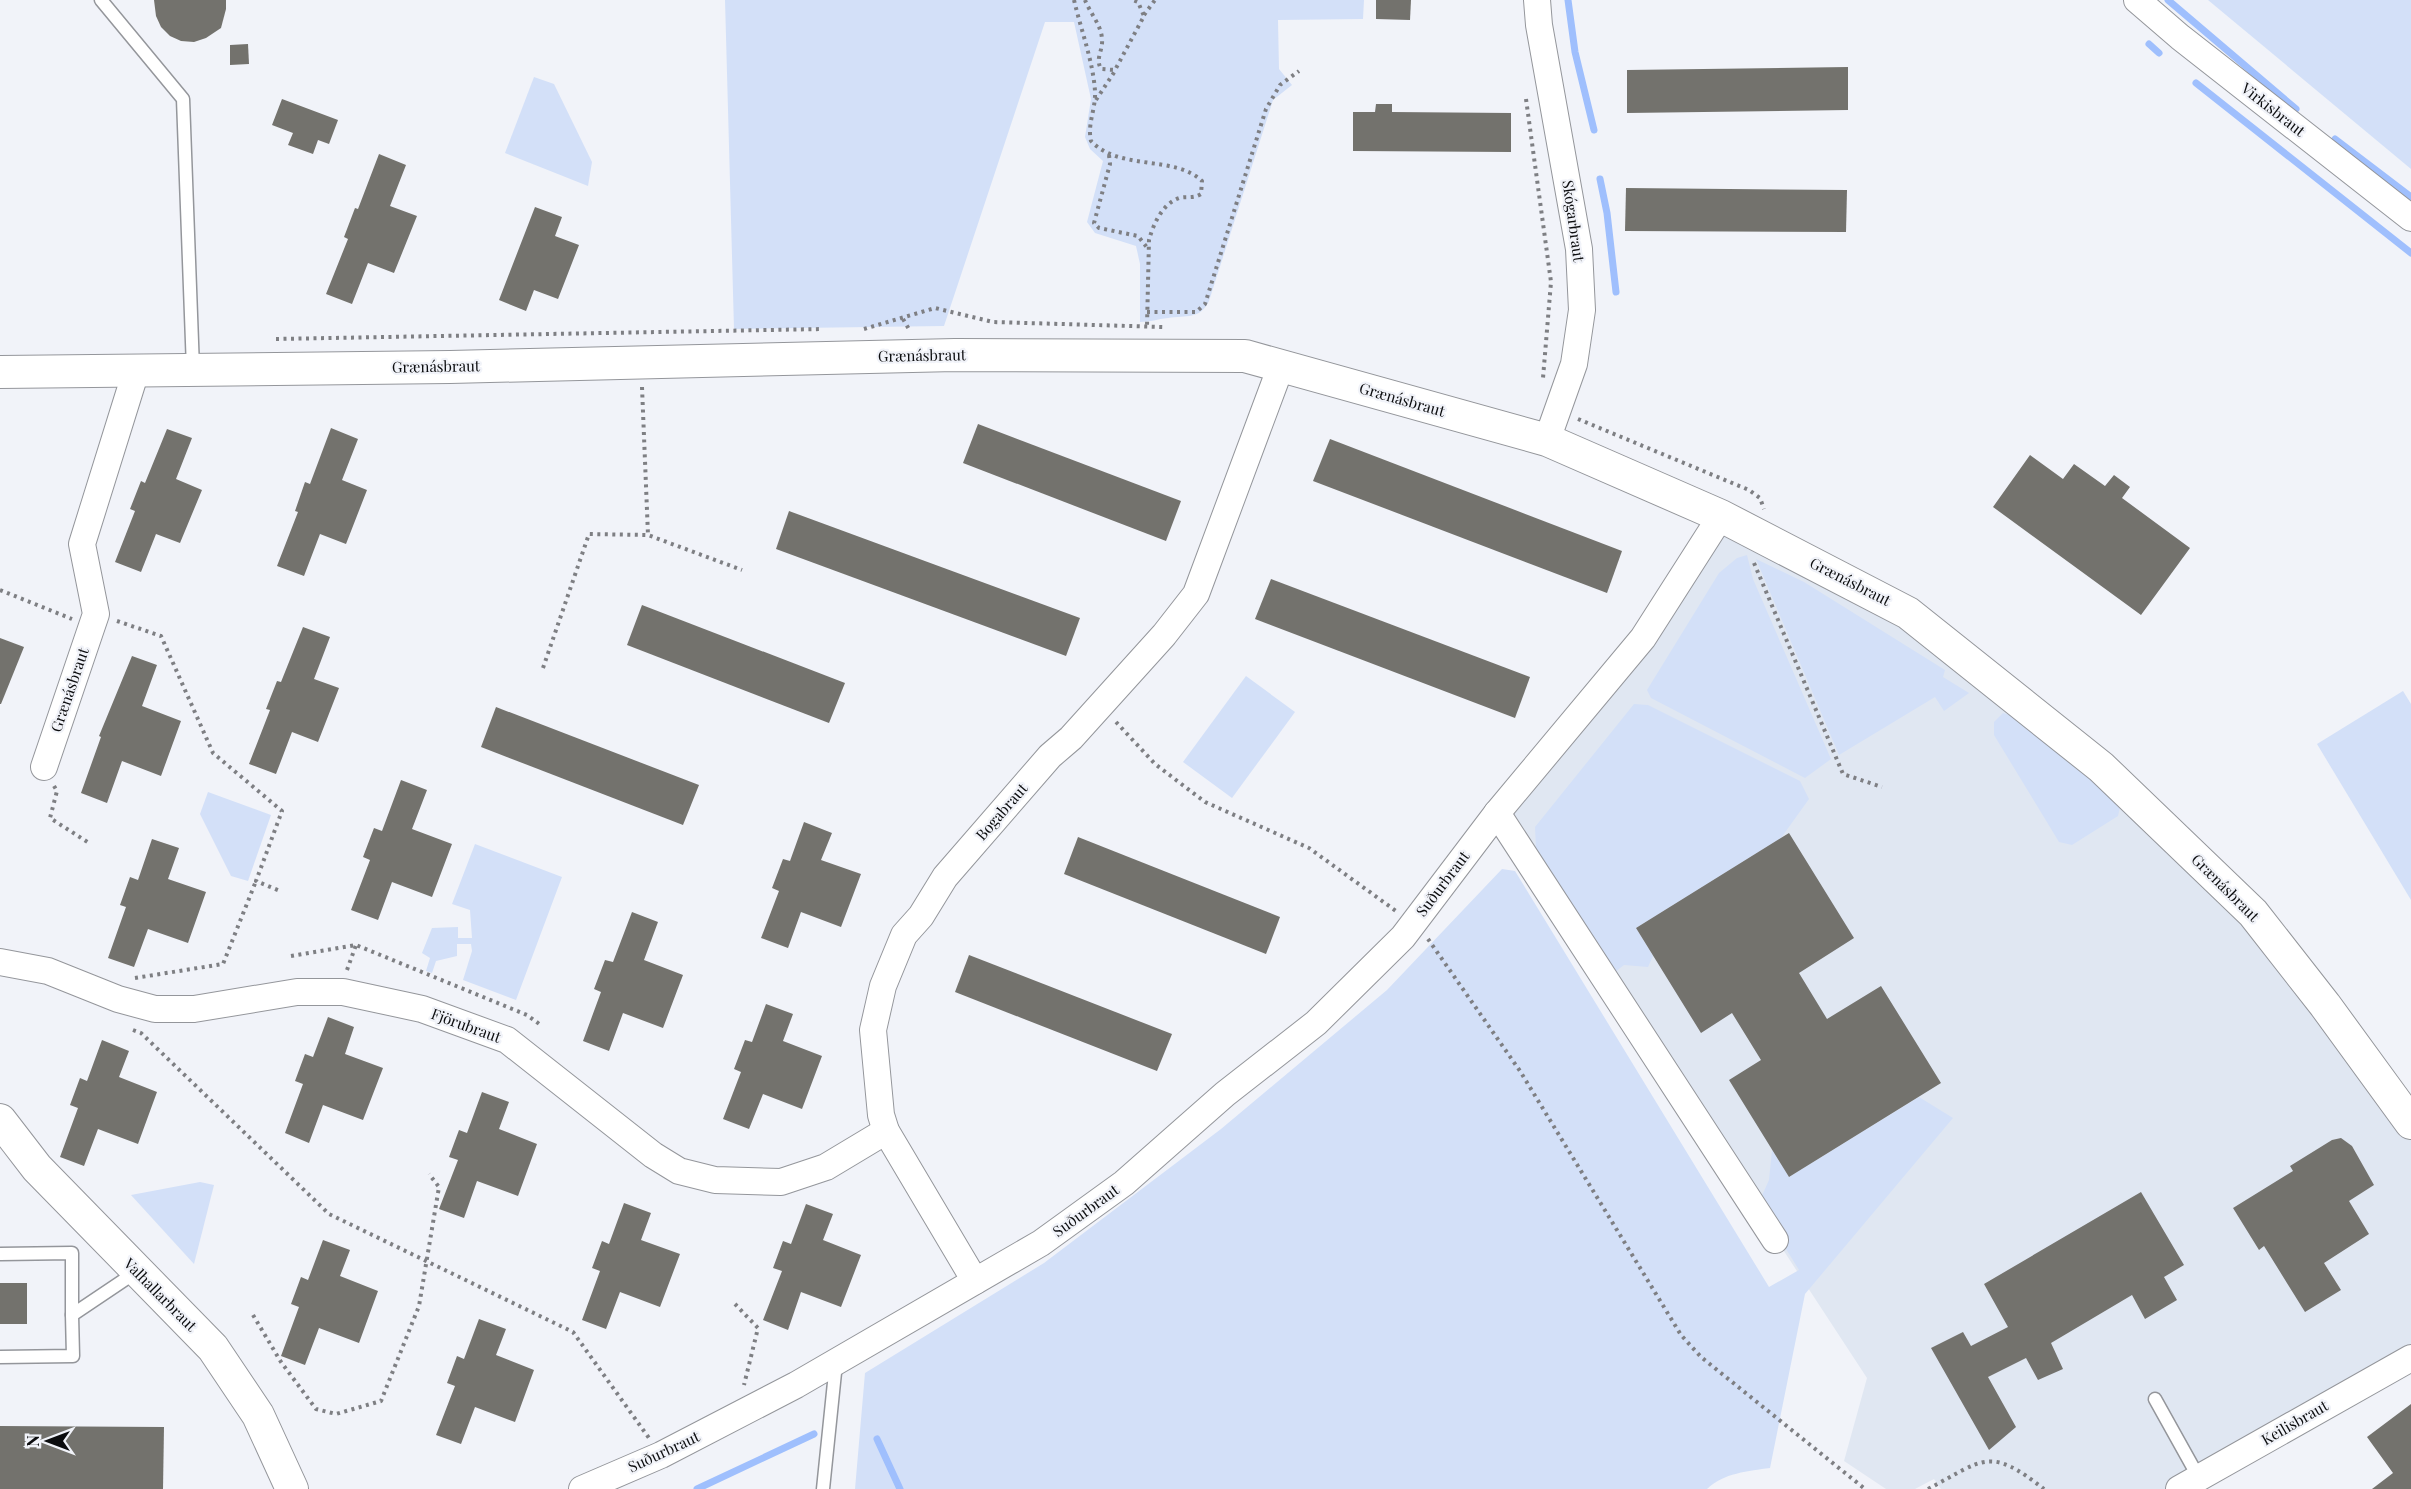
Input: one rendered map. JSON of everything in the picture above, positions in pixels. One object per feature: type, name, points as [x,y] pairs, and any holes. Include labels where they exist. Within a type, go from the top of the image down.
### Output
[{"type":"street","name":"Skógarbraut","points":[[1537,0],[1539,25],[1579,249],[1582,310],[1574,364],[1552,426]]},
{"type":"street","name":"Virkisbraut","points":[[2137,0],[2180,37],[2411,218]]},
{"type":"street","name":"Grænásbraut","points":[[0,372],[955,355],[1245,356],[1552,426],[1908,613],[2101,767],[2253,914],[2325,1005],[2411,1123]]},
{"type":"street","name":"Bogabraut","points":[[975,1281],[886,1131],[881,1115],[873,1030],[883,986],[904,935],[921,916],[945,877],[1050,756],[1164,635],[1196,594],[1281,366]]},
{"type":"street","points":[[94,620],[82,544],[136,371]]},
{"type":"street","name":"Suðurbraut","points":[[582,1489],[661,1455],[736,1417],[1041,1243],[1124,1183],[1225,1094],[1316,1023],[1412,924],[1497,813],[1643,638],[1721,516]]},
{"type":"street","name":"Grænásbraut","points":[[44,767],[94,620]]},
{"type":"street","points":[[1497,813],[1775,1240]]},
{"type":"street","name":"Fjörubraut","points":[[0,962],[48,971],[118,999],[155,1009],[194,1009],[297,992],[344,992],[422,1009],[507,1040],[653,1155],[679,1171],[715,1180],[781,1182],[826,1167],[886,1131]]},
{"type":"street","name":"Valhallarbraut","points":[[0,1120],[37,1168],[136,1272],[213,1348],[258,1415],[291,1489]]},
{"type":"street","name":"Keilisbraut","points":[[2189,1484],[2411,1358]]},
{"type":"lane","points":[[101,0],[183,99],[193,370]]},
{"type":"lane","points":[[0,1254],[72,1253],[73,1356],[0,1357]]},
{"type":"lane","points":[[72,1315],[136,1272]]},
{"type":"lane","points":[[823,1489],[836,1362]]},
{"type":"lane","points":[[2155,1399],[2189,1484]]},
{"type":"path","points":[[1074,0],[1094,76],[1096,100],[1089,132],[1091,141],[1109,155],[1189,172],[1202,180],[1201,194],[1194,198],[1175,200],[1158,217],[1149,240],[1148,326]]},
{"type":"path","points":[[1085,0],[1101,32],[1103,43],[1099,65],[1106,71],[1116,70]]},
{"type":"path","points":[[1133,0],[1138,2],[1144,16]]},
{"type":"path","points":[[1096,100],[1116,70],[1144,16],[1155,0]]},
{"type":"path","points":[[1148,312],[1196,312],[1205,304],[1266,109],[1280,85],[1299,71]]},
{"type":"path","points":[[1525,93],[1551,282],[1542,402],[1552,426],[1749,490],[1760,498],[1764,506],[1752,556],[1843,774],[1882,787]]},
{"type":"path","points":[[1109,155],[1110,164],[1094,223],[1099,228],[1138,236],[1150,252]]},
{"type":"path","points":[[641,332],[648,535]]},
{"type":"path","points":[[276,339],[461,337]]},
{"type":"path","points":[[543,668],[589,534],[648,535],[742,570]]},
{"type":"path","points":[[0,590],[94,620],[161,636],[213,753],[282,811],[223,964],[130,979]]},
{"type":"path","points":[[1100,705],[1155,764],[1205,802],[1309,848],[1377,895],[1425,935],[1520,1071],[1681,1335],[1701,1357],[1865,1489]]},
{"type":"path","points":[[44,767],[57,791],[50,818],[89,843]]},
{"type":"path","points":[[256,881],[280,891]]},
{"type":"path","points":[[291,956],[356,945],[527,1015],[542,1026]]},
{"type":"path","points":[[123,1025],[141,1033],[329,1214],[573,1332],[661,1455]]},
{"type":"path","points":[[253,1316],[281,1362],[316,1409],[336,1414],[381,1401],[419,1306],[439,1187],[429,1174]]},
{"type":"path","points":[[735,1304],[758,1328],[736,1417]]},
{"type":"path","points":[[1928,1489],[1979,1462],[1994,1461],[2015,1467],[2044,1489]]},
{"type":"shaded area","points":[[725,0],[1364,0],[1363,19],[1278,20],[1279,69],[1292,85],[1273,100],[1209,301],[1197,314],[1140,322],[1140,264],[1136,246],[1095,233],[1087,222],[1103,161],[1090,149],[1085,137],[1091,99],[1074,22],[1045,22],[944,326],[734,329]]},
{"type":"shaded area","points":[[2208,0],[2411,0],[2411,169]]},
{"type":"shaded area","points":[[534,77],[554,84],[592,162],[588,186],[505,153]]},
{"type":"shaded area","points":[[1721,516],[1888,600],[2253,913],[2411,1123],[2411,1358],[2179,1489],[1941,1489],[1934,1479],[1915,1489],[1886,1489],[1844,1461],[1867,1378],[1497,813]]},
{"type":"shaded area","points":[[1747,555],[1753,579],[1831,759],[1805,778],[1651,698],[1647,690],[1719,573],[1737,558]]},
{"type":"shaded area","points":[[1756,559],[1804,582],[1945,670],[1943,677],[1969,693],[1944,711],[1935,697],[1839,755]]},
{"type":"shaded area","points":[[1246,676],[1295,712],[1232,798],[1183,762]]},
{"type":"shaded area","points":[[2403,691],[2411,704],[2411,900],[2317,744]]},
{"type":"shaded area","points":[[1634,704],[1648,705],[1800,781],[1809,799],[1781,838],[1636,928],[1653,956],[1648,967],[1624,965],[1615,972],[1536,848],[1535,827]]},
{"type":"shaded area","points":[[2003,713],[2019,718],[2114,798],[2120,807],[2118,816],[2072,845],[2059,842],[1994,735],[1994,722]]},
{"type":"shaded area","points":[[208,792],[271,815],[248,881],[231,876],[200,814]]},
{"type":"shaded area","points":[[475,844],[562,877],[516,1000],[463,980],[472,951],[471,944],[457,944],[457,956],[436,961],[432,973],[426,971],[430,958],[422,953],[432,928],[458,927],[458,938],[472,938],[470,910],[452,904]]},
{"type":"shaded area","points":[[1502,869],[1515,871],[1769,1287],[1799,1270],[1762,1210],[1760,1200],[1769,1180],[1772,1150],[1789,1177],[1919,1097],[1953,1118],[1805,1294],[1770,1468],[1728,1476],[1707,1489],[855,1489],[865,1373],[1044,1263],[1221,1129],[1387,990]]},
{"type":"shaded area","points":[[200,1182],[214,1185],[194,1264],[131,1195]]},
{"type":"building","points":[[154,0],[226,0],[221,28],[206,38],[194,42],[181,41],[170,36],[161,27],[156,16]]},
{"type":"building","points":[[1376,0],[1411,0],[1410,20],[1376,19]]},
{"type":"building","points":[[248,44],[249,64],[230,65],[230,45]]},
{"type":"building","points":[[1848,67],[1848,110],[1627,113],[1627,70]]},
{"type":"building","points":[[282,99],[338,120],[329,144],[318,140],[313,154],[288,145],[293,133],[272,125]]},
{"type":"building","points":[[1376,104],[1392,104],[1392,112],[1511,113],[1511,152],[1353,151],[1353,112],[1375,112]]},
{"type":"building","points":[[379,154],[406,165],[390,206],[417,216],[394,273],[368,263],[352,304],[326,294],[348,239],[344,237],[355,208],[358,209]]},
{"type":"building","points":[[1626,188],[1847,190],[1846,232],[1625,231]]},
{"type":"building","points":[[535,207],[562,217],[555,236],[579,245],[558,299],[534,290],[526,311],[499,300]]},
{"type":"building","points":[[978,424],[1181,501],[1166,541],[963,463]]},
{"type":"building","points":[[331,428],[358,439],[342,480],[367,490],[346,544],[320,534],[304,576],[277,566],[298,512],[295,511],[305,482],[310,484]]},
{"type":"building","points":[[167,429],[192,438],[176,479],[202,490],[180,543],[156,534],[141,572],[115,562],[135,511],[130,509],[141,481],[145,483]]},
{"type":"building","points":[[1330,439],[1622,551],[1607,593],[1313,481]]},
{"type":"building","points":[[2030,455],[2063,479],[2074,464],[2105,486],[2114,475],[2130,487],[2122,498],[2190,548],[2141,615],[1993,507]]},
{"type":"building","points":[[789,511],[1080,618],[1066,656],[776,549]]},
{"type":"building","points":[[1271,579],[1530,677],[1515,718],[1255,619]]},
{"type":"building","points":[[642,605],[845,683],[829,723],[627,645]]},
{"type":"building","points":[[303,627],[330,637],[314,679],[339,688],[318,742],[292,732],[276,774],[249,764],[270,710],[266,709],[277,681],[281,682]]},
{"type":"building","points":[[0,638],[24,647],[1,704],[0,704]]},
{"type":"building","points":[[132,656],[157,665],[142,706],[181,721],[161,776],[122,761],[107,803],[81,793],[101,737],[99,736]]},
{"type":"building","points":[[496,707],[699,785],[683,825],[481,747]]},
{"type":"building","points":[[401,780],[427,790],[412,829],[452,844],[432,897],[392,882],[378,920],[351,910],[370,860],[363,857],[374,828],[382,831]]},
{"type":"building","points":[[804,822],[832,833],[821,860],[861,874],[841,927],[801,912],[788,948],[761,938],[779,891],[772,888],[783,859],[790,861]]},
{"type":"building","points":[[1789,833],[1854,938],[1799,973],[1827,1019],[1881,986],[1941,1083],[1789,1177],[1729,1080],[1761,1060],[1732,1013],[1701,1033],[1636,928]]},
{"type":"building","points":[[1078,837],[1280,917],[1266,954],[1064,874]]},
{"type":"building","points":[[152,839],[179,848],[168,879],[206,892],[188,943],[148,929],[134,967],[108,958],[126,907],[120,905],[130,877],[138,880]]},
{"type":"building","points":[[632,912],[658,922],[644,960],[683,975],[663,1028],[623,1013],[609,1051],[583,1041],[601,992],[594,989],[605,960],[613,962]]},
{"type":"building","points":[[969,955],[1172,1034],[1157,1071],[955,992]]},
{"type":"building","points":[[766,1004],[793,1014],[783,1041],[822,1056],[802,1109],[763,1094],[749,1129],[723,1119],[741,1072],[734,1069],[745,1040],[752,1042]]},
{"type":"building","points":[[328,1017],[354,1027],[345,1054],[383,1068],[363,1120],[323,1105],[309,1143],[285,1133],[303,1084],[295,1081],[305,1054],[313,1057]]},
{"type":"building","points":[[102,1040],[129,1051],[119,1077],[157,1092],[138,1144],[98,1129],[84,1166],[60,1157],[78,1108],[70,1105],[80,1078],[87,1081]]},
{"type":"building","points":[[482,1092],[509,1102],[499,1129],[537,1144],[518,1196],[477,1181],[464,1218],[439,1209],[458,1160],[449,1157],[459,1130],[467,1133]]},
{"type":"building","points":[[2341,1138],[2352,1146],[2374,1185],[2349,1201],[2369,1234],[2324,1263],[2341,1290],[2305,1312],[2264,1246],[2259,1250],[2233,1208],[2293,1171],[2290,1166],[2332,1140]]},
{"type":"building","points":[[2141,1192],[2184,1265],[2164,1277],[2177,1300],[2145,1319],[2132,1295],[2051,1343],[2063,1369],[2038,1380],[2026,1358],[1988,1377],[2016,1427],[1989,1450],[1931,1348],[1963,1332],[1971,1346],[2008,1327],[1984,1284]]},
{"type":"building","points":[[624,1203],[651,1213],[641,1240],[680,1254],[660,1307],[620,1292],[606,1329],[582,1320],[600,1271],[592,1268],[602,1241],[609,1244]]},
{"type":"building","points":[[806,1204],[833,1214],[823,1240],[861,1255],[841,1307],[801,1292],[788,1330],[763,1320],[782,1271],[773,1268],[783,1241],[791,1244]]},
{"type":"building","points":[[323,1240],[350,1250],[340,1276],[378,1291],[359,1343],[319,1328],[305,1365],[281,1356],[299,1307],[291,1304],[301,1277],[308,1280]]},
{"type":"building","points":[[0,1283],[27,1283],[27,1324],[0,1324]]},
{"type":"building","points":[[479,1319],[506,1329],[496,1355],[534,1370],[515,1422],[475,1407],[461,1444],[436,1435],[455,1386],[447,1383],[457,1356],[464,1359]]},
{"type":"building","points":[[2411,1404],[2411,1489],[2372,1489],[2393,1473],[2367,1437]]},
{"type":"building","points":[[0,1426],[164,1427],[163,1489],[0,1489]]},
{"type":"waterway","points":[[1568,0],[1575,52],[1594,130]]},
{"type":"waterway","points":[[2168,0],[2296,109]]},
{"type":"waterway","points":[[2149,44],[2159,53]]},
{"type":"waterway","points":[[2196,83],[2411,253]]},
{"type":"waterway","points":[[2335,139],[2411,197]]},
{"type":"waterway","points":[[1600,179],[1607,213],[1616,292]]},
{"type":"waterway","points":[[697,1489],[814,1434]]},
{"type":"waterway","points":[[877,1439],[900,1489]]}]
